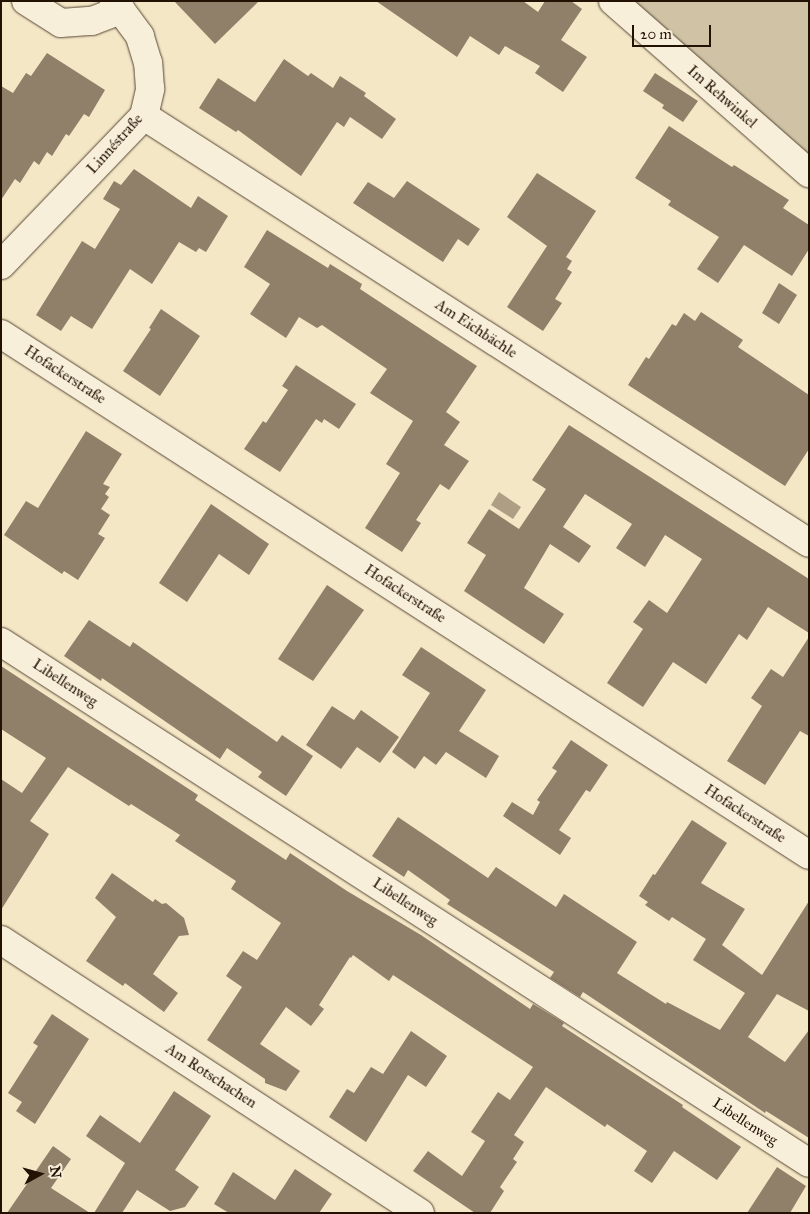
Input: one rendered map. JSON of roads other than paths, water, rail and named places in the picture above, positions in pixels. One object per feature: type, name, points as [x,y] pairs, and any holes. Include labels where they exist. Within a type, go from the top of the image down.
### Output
[{"type":"street","points":[[26,1],[61,23],[92,21],[118,6]]},
{"type":"street","name":"Im Rehwinkel","points":[[613,1],[809,174]]},
{"type":"street","name":"Linnéstraße","points":[[1,265],[144,116],[150,89],[148,63],[140,36],[118,6]]},
{"type":"street","name":"Am Eichbächle","points":[[144,116],[809,542]]},
{"type":"street","name":"Hofackerstraße","points":[[1,334],[809,855]]},
{"type":"street","name":"Libellenweg","points":[[1,642],[809,1164]]},
{"type":"street","name":"Am Rotschachen","points":[[1,940],[420,1213]]}]
